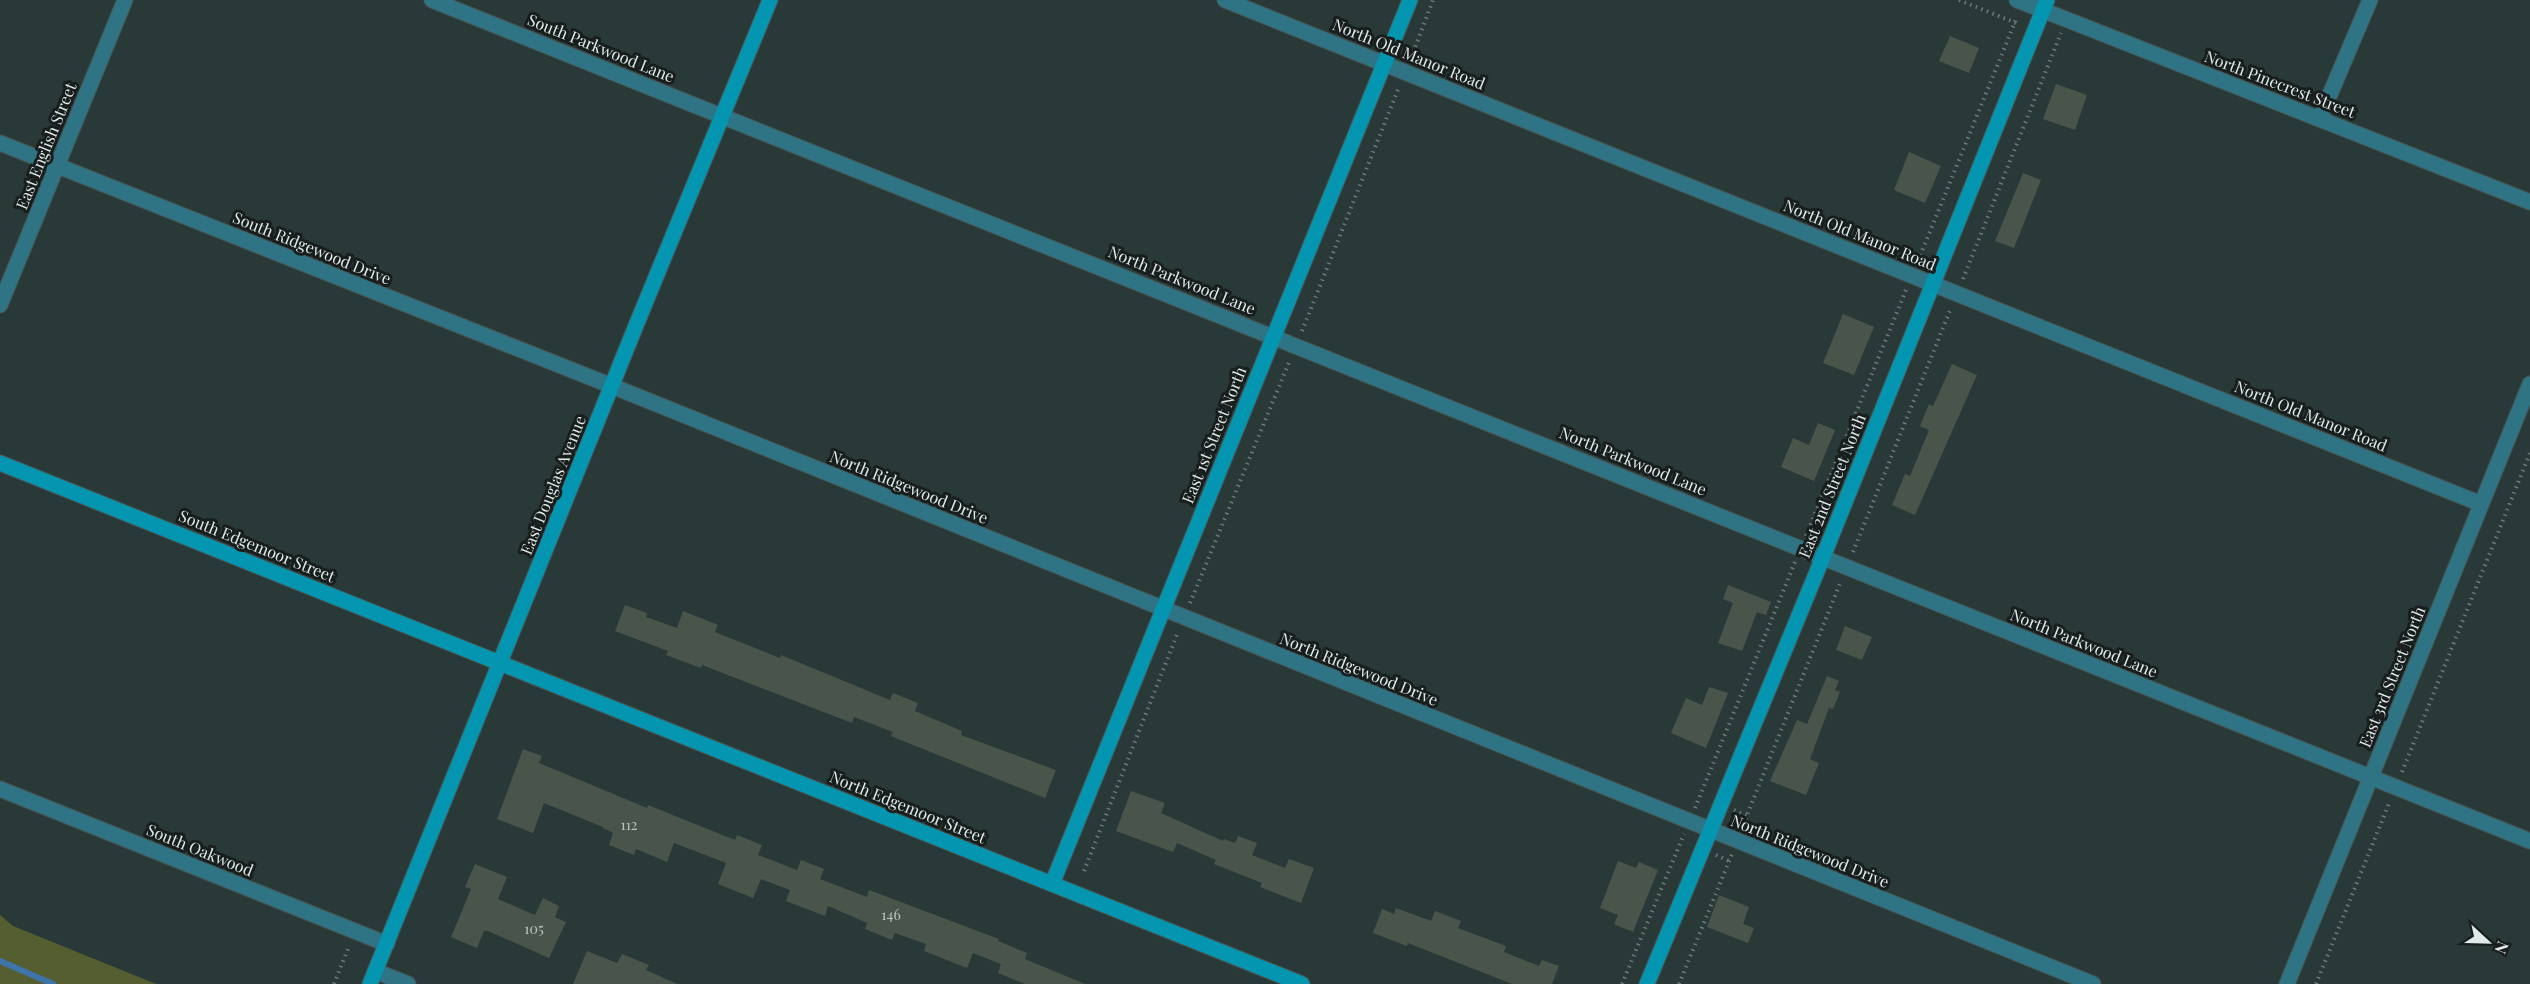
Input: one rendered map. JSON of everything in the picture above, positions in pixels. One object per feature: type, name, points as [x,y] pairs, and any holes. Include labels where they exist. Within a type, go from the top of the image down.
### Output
[{"type":"street","name":"East English Street","points":[[0,305],[125,0]]},
{"type":"street","name":"South Parkwood Lane","points":[[432,0],[723,116]]},
{"type":"street","name":"East Douglas Avenue","points":[[373,978],[770,0]]},
{"type":"street","name":"North Old Manor Road","points":[[1225,0],[2481,504]]},
{"type":"street","name":"East 1st Street North","points":[[1052,884],[1410,0]]},
{"type":"street","points":[[2320,118],[2370,0]]},
{"type":"street","name":"North Pinecrest Street","points":[[2020,1],[2045,5],[2067,19],[2530,202]]},
{"type":"street","name":"East 2nd Street North","points":[[1647,984],[1823,557],[2045,5]]},
{"type":"street","name":"North Parkwood Lane","points":[[723,116],[2530,841]]},
{"type":"street","name":"South Ridgewood Drive","points":[[0,143],[612,386]]},
{"type":"street","name":"East 3rd Street North","points":[[2287,984],[2530,384]]},
{"type":"street","name":"North Ridgewood Drive","points":[[612,386],[2093,984]]},
{"type":"street","name":"South Edgemoor Street","points":[[0,463],[501,663]]},
{"type":"street","name":"North Edgemoor Street","points":[[501,663],[1302,984]]},
{"type":"street","name":"South Oakwood","points":[[0,789],[387,944]]},
{"type":"street","points":[[373,978],[408,984]]},
{"type":"path","points":[[1084,871],[1184,617],[1297,345],[1434,0]]},
{"type":"path","points":[[1959,0],[2058,40]]},
{"type":"path","points":[[1622,984],[2015,22],[2020,1]]},
{"type":"path","points":[[1679,984],[2067,19]]},
{"type":"path","points":[[2316,984],[2530,453]]},
{"type":"path","points":[[334,984],[355,931]]},
{"type":"green space","points":[[0,915],[13,926],[156,984],[0,984]]},
{"type":"building","points":[[1950,36],[1979,48],[1969,73],[1939,61]]},
{"type":"building","points":[[2056,84],[2087,95],[2075,130],[2043,119]]},
{"type":"building","points":[[1909,152],[1941,166],[1925,203],[1894,190]]},
{"type":"building","points":[[2023,173],[2041,180],[2014,248],[1995,241]]},
{"type":"building","points":[[1843,314],[1874,327],[1854,375],[1823,363]]},
{"type":"building","points":[[1952,364],[1977,375],[1915,515],[1892,505],[1905,474],[1910,476],[1929,430],[1920,426],[1929,404],[1933,406]]},
{"type":"building","points":[[1818,423],[1835,430],[1814,481],[1781,467],[1793,438],[1809,445]]},
{"type":"building","points":[[1728,585],[1771,602],[1766,615],[1757,612],[1742,651],[1718,643],[1733,603],[1723,599]]},
{"type":"building","points":[[625,605],[647,613],[646,617],[677,628],[683,611],[718,625],[715,632],[780,658],[781,655],[890,700],[893,693],[918,703],[915,711],[962,731],[961,735],[1056,770],[1045,798],[891,736],[893,732],[854,717],[852,723],[702,665],[701,668],[666,655],[668,651],[615,631]]},
{"type":"building","points":[[1845,626],[1872,637],[1862,660],[1836,650]]},
{"type":"building","points":[[1827,676],[1839,681],[1835,690],[1840,692],[1833,709],[1829,708],[1810,759],[1819,763],[1806,795],[1770,781],[1797,720],[1807,724]]},
{"type":"building","points":[[1709,687],[1728,693],[1706,748],[1671,733],[1686,698],[1702,705]]},
{"type":"building","points":[[523,749],[542,756],[539,763],[647,808],[648,805],[735,840],[737,835],[762,845],[758,855],[797,870],[801,860],[824,869],[820,879],[867,897],[869,890],[999,939],[998,941],[1027,953],[1025,959],[1085,984],[1025,984],[998,973],[1001,964],[973,953],[967,968],[924,951],[926,944],[895,933],[892,940],[865,929],[867,923],[828,906],[825,916],[786,901],[790,890],[761,879],[753,898],[718,884],[726,863],[674,843],[667,862],[636,849],[634,855],[609,845],[613,833],[603,827],[544,803],[533,833],[497,819]]},
{"type":"building","points":[[1131,791],[1165,803],[1161,813],[1223,841],[1224,839],[1235,843],[1238,836],[1257,843],[1252,855],[1285,868],[1289,859],[1314,868],[1301,903],[1260,887],[1262,883],[1214,864],[1216,860],[1177,843],[1173,852],[1116,831]]},
{"type":"building","points":[[1618,861],[1636,868],[1639,862],[1658,870],[1633,932],[1614,924],[1618,915],[1600,908]]},
{"type":"building","points":[[475,864],[507,877],[498,899],[535,915],[543,898],[559,906],[555,917],[566,922],[549,958],[488,931],[484,931],[477,948],[451,937],[471,889],[465,887]]},
{"type":"building","points":[[1719,895],[1749,907],[1743,924],[1754,928],[1748,943],[1707,927]]},
{"type":"building","points":[[1396,908],[1431,921],[1435,911],[1461,921],[1458,928],[1506,946],[1504,952],[1539,966],[1542,960],[1559,966],[1552,984],[1512,984],[1408,943],[1407,946],[1373,933],[1382,909],[1394,914]]},
{"type":"building","points":[[587,951],[617,963],[622,954],[649,965],[646,970],[677,984],[573,984]]},
{"type":"waterway","points":[[0,961],[53,984]]}]
